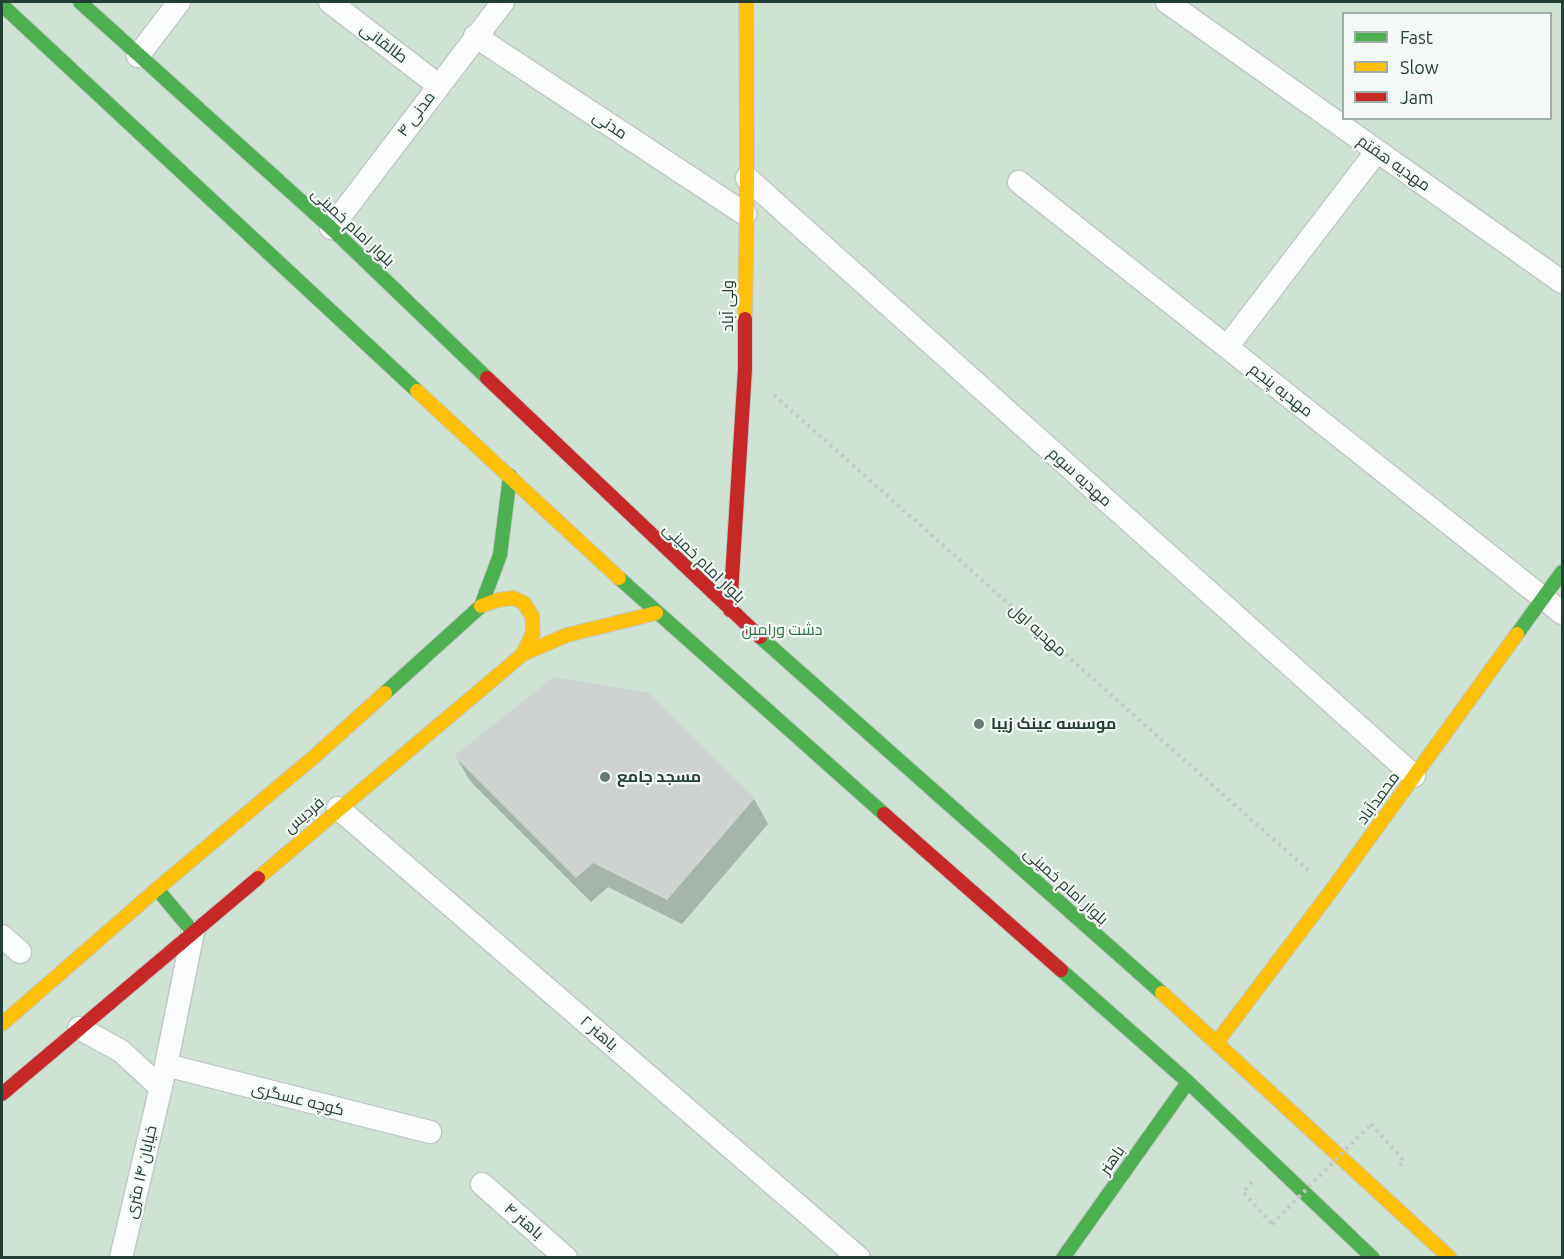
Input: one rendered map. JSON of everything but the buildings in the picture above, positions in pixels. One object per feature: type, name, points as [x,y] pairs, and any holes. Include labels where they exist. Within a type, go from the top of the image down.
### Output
[{"type":"main road","name":"بلوار امام خمینی","points":[[80,2],[331,228],[730,610],[1217,1042],[1449,1257]]},
{"type":"main road","name":"ولی آباد","points":[[730,610],[745,369],[746,2]]},
{"type":"main road","points":[[2,5],[656,613],[1188,1082],[1373,1257]]},
{"type":"main road","points":[[2,1024],[315,756],[480,606],[500,555],[510,476]]},
{"type":"main road","name":"محمدآباد","points":[[1217,1042],[1331,891],[1563,572]]},
{"type":"main road","points":[[480,606],[513,598],[524,603],[532,616],[533,633],[523,654]]},
{"type":"main road","name":"فردیس","points":[[2,1094],[523,654],[567,635],[656,613]]},
{"type":"main road","points":[[157,889],[193,932]]},
{"type":"main road","name":"باهنر","points":[[1063,1257],[1188,1082]]},
{"type":"street","points":[[138,56],[179,2]]},
{"type":"street","name":"طالقانی","points":[[330,2],[438,84]]},
{"type":"street","name":"مدنی ۴","points":[[331,228],[438,84],[503,2]]},
{"type":"street","name":"مهدیه هفتم","points":[[1167,2],[1563,282]]},
{"type":"street","name":"مدنی","points":[[475,36],[745,214]]},
{"type":"street","points":[[1227,347],[1377,151]]},
{"type":"street","name":"مهدیه سوم","points":[[747,178],[1414,776]]},
{"type":"street","name":"مهدیه پنجم","points":[[1019,182],[1563,613]]},
{"type":"street","name":"باهنر ۲","points":[[338,808],[859,1257]]},
{"type":"street","name":"خیابان ۱۴ متری","points":[[121,1257],[166,1065],[193,932]]},
{"type":"street","points":[[2,936],[20,952]]},
{"type":"street","points":[[79,1028],[121,1051],[160,1087]]},
{"type":"street","name":"کوچه عسگری","points":[[166,1065],[430,1132]]},
{"type":"street","name":"باهنر ۴","points":[[482,1184],[566,1257]]},
{"type":"path","name":"مهدیه اول","points":[[745,369],[1331,891]]},
{"type":"path","points":[[1243,1192],[1272,1224],[1371,1124],[1404,1161]]},
{"type":"green space","name":"دشت ورامین","points":[[2,2],[1562,2],[1562,1257],[2,1257]]},
{"type":"traffic: fast","points":[[80,2],[331,228],[487,378]]},
{"type":"traffic: fast","points":[[2,5],[417,391]]},
{"type":"traffic: fast","points":[[385,693],[481,606],[500,555],[510,476]]},
{"type":"traffic: fast","points":[[1517,634],[1562,572]]},
{"type":"traffic: fast","points":[[619,578],[884,814]]},
{"type":"traffic: fast","points":[[760,637],[1162,993]]},
{"type":"traffic: fast","points":[[157,889],[193,932]]},
{"type":"traffic: fast","points":[[1061,970],[1188,1082],[1373,1258]]},
{"type":"traffic: fast","points":[[1063,1258],[1188,1082]]},
{"type":"traffic: slow","points":[[745,319],[746,2]]},
{"type":"traffic: slow","points":[[417,391],[619,578]]},
{"type":"traffic: slow","points":[[481,606],[513,598],[524,603],[532,616],[533,633],[523,654]]},
{"type":"traffic: slow","points":[[258,878],[523,654],[567,635],[656,613]]},
{"type":"traffic: slow","points":[[1217,1042],[1331,891],[1517,634]]},
{"type":"traffic: slow","points":[[2,1024],[315,756],[385,693]]},
{"type":"traffic: slow","points":[[1162,993],[1450,1258]]},
{"type":"traffic: jam","points":[[730,610],[745,369],[745,319]]},
{"type":"traffic: jam","points":[[487,378],[760,637]]},
{"type":"traffic: jam","points":[[884,814],[1061,970]]},
{"type":"traffic: jam","points":[[2,1094],[258,878]]},
{"type":"place","name":"موسسه عینک زیبا","points":[[979,724]]},
{"type":"place","name":"مسجد جامع","points":[[605,777]]}]
